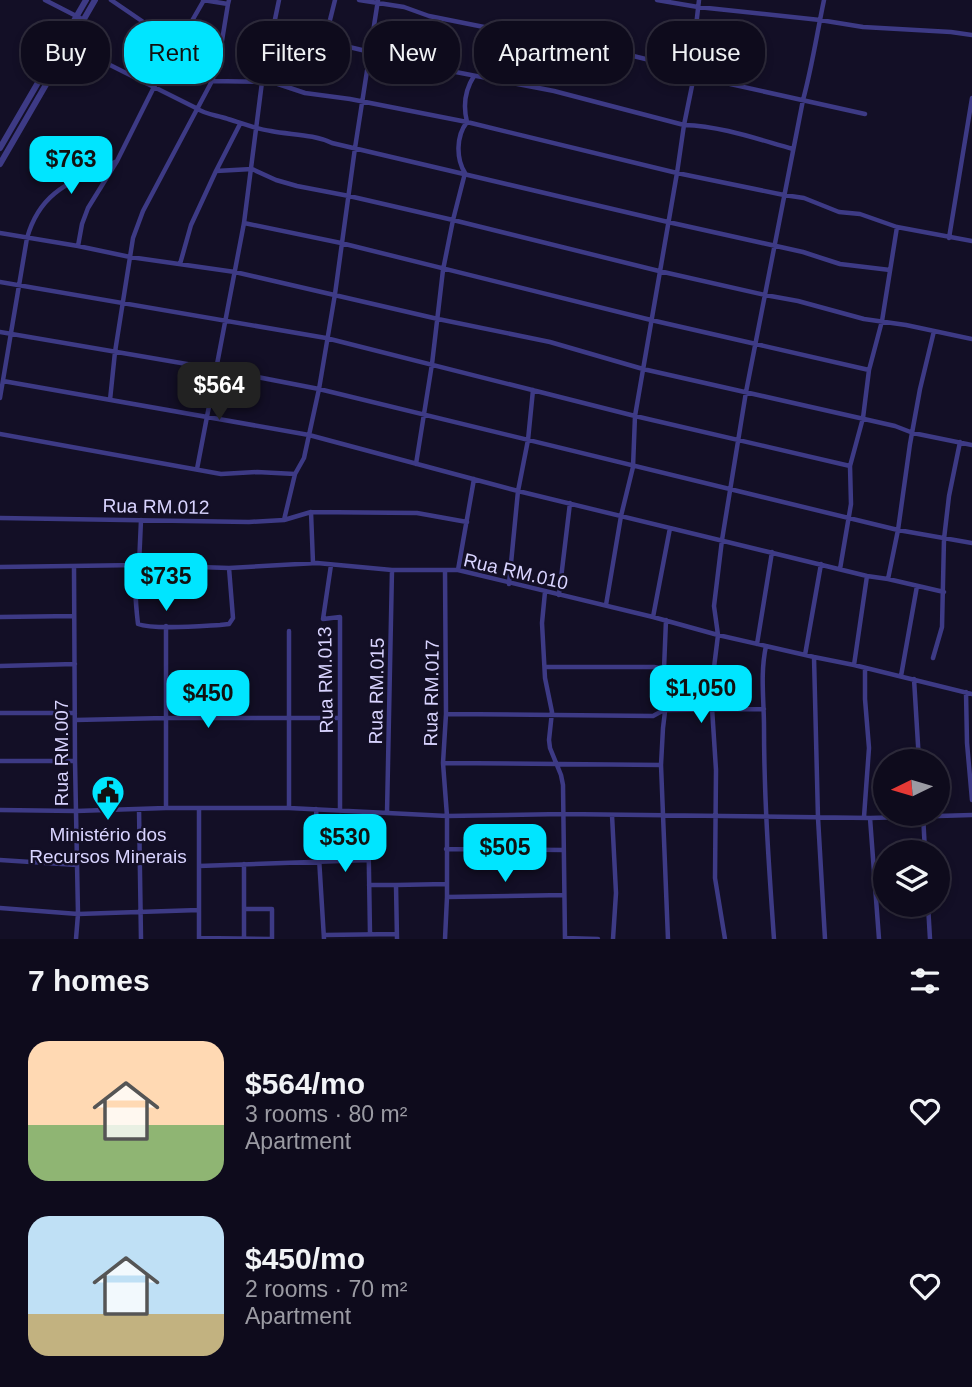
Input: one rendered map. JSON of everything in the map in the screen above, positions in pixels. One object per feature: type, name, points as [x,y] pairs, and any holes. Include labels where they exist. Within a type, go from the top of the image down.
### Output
[{"type":"street","points":[[46,0],[80,18]]},
{"type":"street","points":[[79,21],[86,0]]},
{"type":"street","points":[[0,164],[2,150],[80,18],[95,0]]},
{"type":"street","points":[[111,0],[142,21]]},
{"type":"street","points":[[191,21],[203,0],[229,2],[223,36]]},
{"type":"street","points":[[275,21],[279,0]]},
{"type":"street","points":[[335,0],[323,39],[364,51]]},
{"type":"street","points":[[359,0],[404,7],[429,16],[499,30],[592,46],[647,61]]},
{"type":"street","points":[[657,0],[887,29],[972,35]]},
{"type":"street","points":[[696,21],[699,0]]},
{"type":"street","points":[[725,939],[715,878],[716,817],[711,692],[718,635],[714,606],[754,344],[824,0]]},
{"type":"street","points":[[375,21],[378,2]]},
{"type":"street","points":[[110,65],[203,112],[240,124],[322,138],[332,143],[803,252],[840,264],[890,270]]},
{"type":"street","points":[[460,73],[474,76],[468,86],[464,111],[467,122]]},
{"type":"street","points":[[2,150],[45,84]]},
{"type":"street","points":[[78,246],[88,208],[117,161],[156,84]]},
{"type":"street","points":[[110,400],[133,238],[210,84]]},
{"type":"street","points":[[197,470],[244,223],[262,84]]},
{"type":"street","points":[[278,84],[305,93],[363,101],[467,122],[677,173],[804,198],[839,212],[860,214],[897,227],[972,241]]},
{"type":"street","points":[[284,520],[295,474],[304,458],[319,389],[366,84]]},
{"type":"street","points":[[517,84],[684,125],[703,125],[743,134],[793,149]]},
{"type":"street","points":[[606,605],[621,516],[634,467],[635,416],[692,84]]},
{"type":"street","points":[[736,84],[865,114]]},
{"type":"street","points":[[949,238],[972,98]]},
{"type":"street","points":[[416,464],[425,416],[443,270],[465,173],[461,167],[459,145],[461,130],[467,122]]},
{"type":"street","points":[[180,264],[191,225],[240,124]]},
{"type":"street","points":[[0,398],[27,238],[36,214],[55,192],[117,161]]},
{"type":"street","points":[[215,171],[252,169],[296,186],[799,301],[864,319],[906,325],[972,340]]},
{"type":"street","points":[[244,223],[341,243],[443,270],[869,370]]},
{"type":"street","points":[[840,569],[849,518],[850,466],[863,418],[869,370],[882,321],[897,227]]},
{"type":"street","points":[[0,233],[130,257],[235,272],[550,342],[643,369],[972,445]]},
{"type":"street","points":[[0,282],[326,338],[635,416],[850,466]]},
{"type":"street","points":[[888,579],[898,530],[905,467],[934,331]]},
{"type":"street","points":[[0,332],[319,389],[731,491],[898,530],[972,543]]},
{"type":"street","points":[[3,381],[309,435],[518,491],[867,576],[944,592]]},
{"type":"street","points":[[509,584],[518,491],[528,440],[533,390]]},
{"type":"street","points":[[0,434],[221,474],[295,474]]},
{"type":"street","points":[[933,659],[942,627],[944,539],[960,442]]},
{"type":"street","points":[[458,570],[474,479]]},
{"type":"street","points":[[559,595],[570,503]]},
{"type":"street","points":[[311,512],[313,564]]},
{"type":"street","name":"Rua RM.012","points":[[0,518],[249,522],[284,520],[311,512],[417,513],[467,522]]},
{"type":"street","points":[[142,520],[137,571],[138,624],[229,624],[233,618],[229,568]]},
{"type":"street","points":[[653,617],[670,528]]},
{"type":"street","points":[[757,644],[772,552]]},
{"type":"street","name":"Rua RM.010","points":[[0,567],[139,565],[229,568],[313,564],[392,570],[458,570],[718,635],[969,693]]},
{"type":"street","points":[[805,655],[821,564]]},
{"type":"street","name":"Rua RM.013","points":[[331,565],[323,619],[340,617],[340,811]]},
{"type":"street","name":"Rua RM.007","points":[[74,567],[78,914],[76,939]]},
{"type":"street","name":"Rua RM.015","points":[[387,813],[392,570]]},
{"type":"street","name":"Rua RM.017","points":[[445,570],[445,939]]},
{"type":"street","points":[[854,665],[867,576]]},
{"type":"street","points":[[901,676],[917,586]]},
{"type":"street","points":[[545,592],[542,623],[545,678],[552,716],[549,740],[563,785],[565,939],[598,939]]},
{"type":"street","points":[[0,617],[74,616]]},
{"type":"street","points":[[666,620],[664,669],[667,695],[661,765],[668,939]]},
{"type":"street","points":[[166,626],[166,808]]},
{"type":"street","points":[[289,631],[289,808]]},
{"type":"street","points":[[766,646],[762,668],[766,818],[774,939]]},
{"type":"street","points":[[814,657],[818,818],[825,939]]},
{"type":"street","points":[[0,666],[75,664]]},
{"type":"street","points":[[545,667],[664,669]]},
{"type":"street","points":[[865,668],[869,748],[867,818],[879,939]]},
{"type":"street","points":[[914,680],[918,749]]},
{"type":"street","points":[[969,693],[967,743],[972,800]]},
{"type":"street","points":[[446,715],[653,716],[664,710],[764,709]]},
{"type":"street","points":[[0,713],[166,718],[340,718]]},
{"type":"street","points":[[653,716],[663,728]]},
{"type":"street","points":[[0,761],[75,761]]},
{"type":"street","points":[[443,763],[661,765]]},
{"type":"street","points":[[199,808],[199,938],[272,939],[272,909],[244,909]]},
{"type":"street","points":[[0,810],[289,808],[447,816],[563,814],[873,818]]},
{"type":"street","points":[[139,809],[141,939]]},
{"type":"street","points":[[316,809],[324,937],[370,934],[397,937],[396,885]]},
{"type":"street","points":[[368,812],[370,934]]},
{"type":"street","points":[[612,815],[616,893],[613,939]]},
{"type":"street","points":[[950,816],[972,816]]},
{"type":"street","points":[[446,849],[563,850]]},
{"type":"street","points":[[0,860],[76,865]]},
{"type":"street","points":[[199,866],[369,860]]},
{"type":"street","points":[[244,864],[244,939]]},
{"type":"street","points":[[369,885],[447,884]]},
{"type":"street","points":[[447,897],[564,895]]},
{"type":"street","points":[[0,908],[78,914],[199,910]]},
{"type":"street","points":[[929,917],[930,939]]},
{"type":"place","name":"Ministério dos Recursos Minerais","points":[[108,822]]}]
